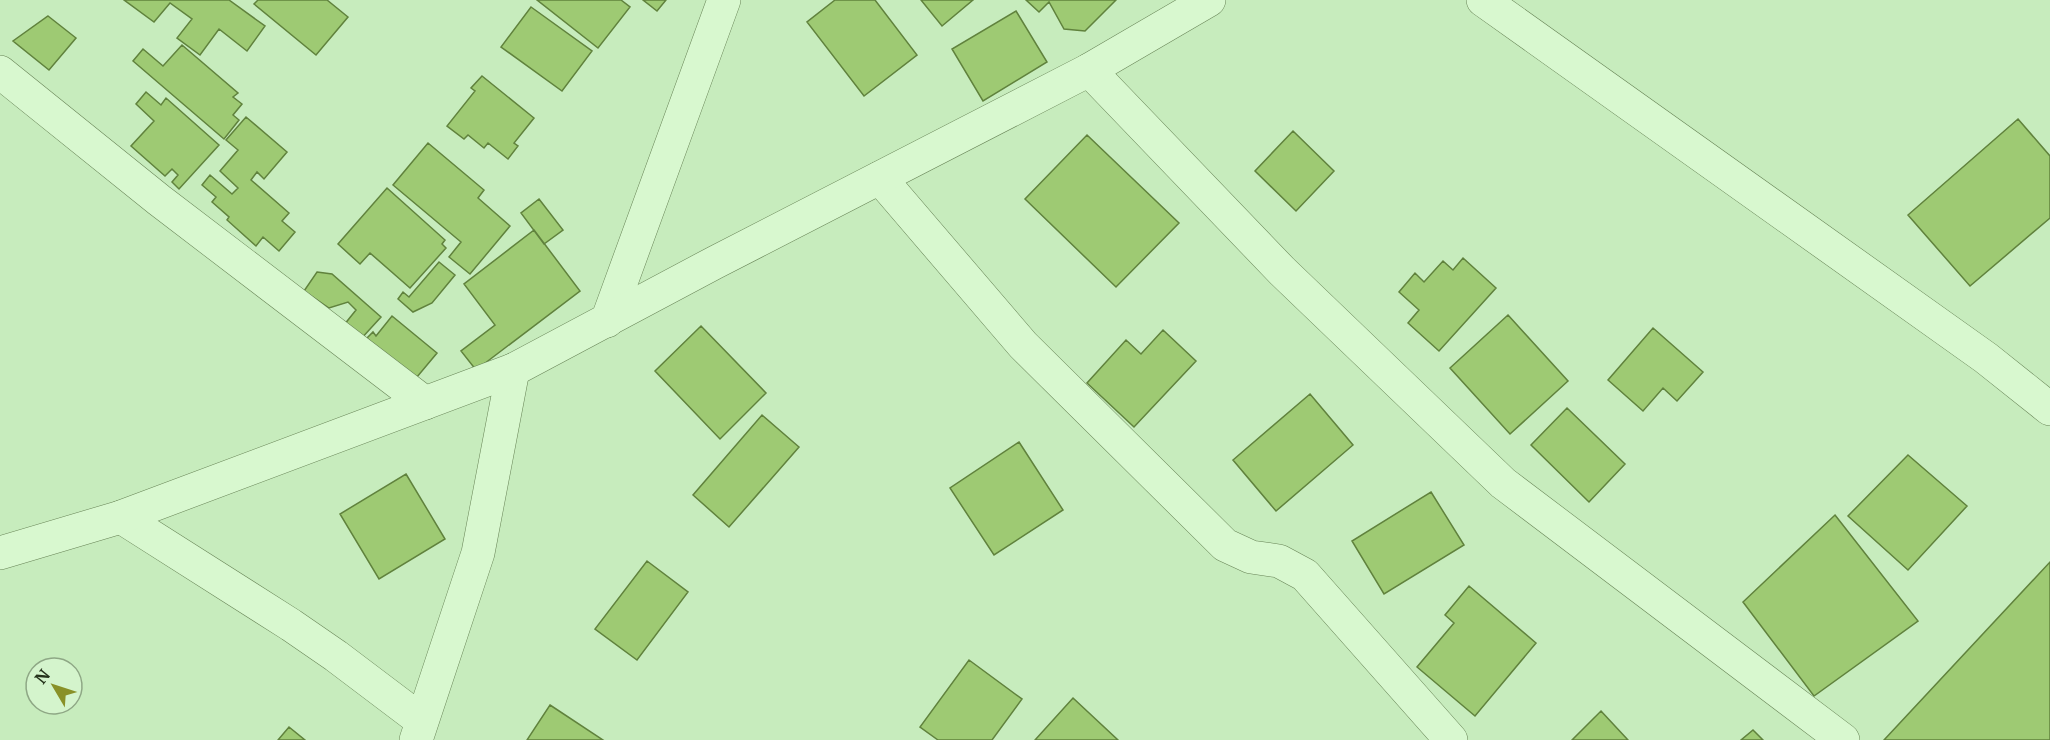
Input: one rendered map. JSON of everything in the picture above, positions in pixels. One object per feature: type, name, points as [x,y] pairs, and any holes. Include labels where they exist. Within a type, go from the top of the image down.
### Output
[{"type":"street","points":[[607,321],[724,0]]},
{"type":"street","points":[[0,552],[121,517],[513,370],[714,263],[1089,70],[1209,0]]},
{"type":"street","points":[[1483,0],[1986,358],[2050,409]]},
{"type":"street","points":[[1089,70],[1282,271],[1503,483],[1843,740]]},
{"type":"street","points":[[0,72],[159,200],[425,403]]},
{"type":"street","points":[[880,178],[1023,345],[1100,423],[1225,545],[1251,556],[1280,561],[1305,575],[1450,740]]},
{"type":"street","points":[[121,517],[336,656],[419,730],[478,553],[513,370]]},
{"type":"building","points":[[124,0],[229,0],[265,26],[247,51],[219,29],[200,55],[177,38],[192,19],[170,3],[154,22]]},
{"type":"building","points":[[258,0],[327,0],[348,17],[316,55],[254,4]]},
{"type":"building","points":[[537,0],[621,0],[630,7],[598,48]]},
{"type":"building","points":[[643,0],[666,0],[657,11]]},
{"type":"building","points":[[835,0],[875,0],[917,55],[864,96],[807,22]]},
{"type":"building","points":[[921,0],[973,0],[942,26]]},
{"type":"building","points":[[1026,0],[1116,0],[1085,31],[1064,29],[1049,2],[1039,12]]},
{"type":"building","points":[[531,7],[592,51],[562,91],[501,47]]},
{"type":"building","points":[[1016,11],[1047,62],[983,101],[952,49]]},
{"type":"building","points":[[48,16],[76,38],[49,70],[13,41]]},
{"type":"building","points":[[182,45],[238,93],[233,97],[242,104],[233,115],[239,120],[224,139],[133,61],[143,49],[163,66]]},
{"type":"building","points":[[482,76],[534,118],[514,143],[518,146],[508,159],[488,143],[484,148],[468,135],[464,139],[447,126],[475,91],[471,88]]},
{"type":"building","points":[[146,92],[161,105],[166,98],[219,145],[179,189],[172,182],[178,175],[172,169],[165,176],[131,146],[154,121],[136,104]]},
{"type":"building","points":[[246,117],[287,152],[264,179],[257,172],[251,180],[289,213],[282,221],[295,232],[279,251],[263,237],[256,246],[227,220],[229,217],[212,202],[216,197],[202,185],[210,175],[232,194],[238,188],[220,171],[238,150],[226,140]]},
{"type":"building","points":[[2018,119],[2050,156],[2050,218],[1970,286],[1908,215]]},
{"type":"building","points":[[1293,131],[1334,171],[1296,211],[1255,171]]},
{"type":"building","points":[[1087,135],[1179,223],[1116,287],[1025,199]]},
{"type":"building","points":[[428,143],[484,190],[478,198],[510,226],[470,274],[449,257],[461,242],[393,185]]},
{"type":"building","points":[[387,188],[445,240],[442,244],[446,248],[410,288],[370,253],[360,264],[338,244]]},
{"type":"building","points":[[539,199],[563,230],[544,244],[521,213]]},
{"type":"building","points":[[534,230],[580,291],[476,370],[461,351],[495,325],[464,284]]},
{"type":"building","points":[[1463,258],[1496,288],[1439,351],[1408,323],[1419,310],[1399,292],[1415,273],[1424,282],[1443,261],[1453,270]]},
{"type":"building","points":[[439,262],[455,275],[432,303],[413,312],[398,299],[403,292],[409,297]]},
{"type":"building","points":[[317,272],[332,274],[381,317],[360,340],[344,325],[356,310],[348,302],[329,308],[304,291]]},
{"type":"building","points":[[1508,315],[1568,381],[1510,434],[1450,368]]},
{"type":"building","points":[[392,316],[437,353],[412,383],[367,338],[373,332],[376,336]]},
{"type":"building","points":[[701,326],[766,393],[720,439],[655,371]]},
{"type":"building","points":[[1653,328],[1703,372],[1677,401],[1663,388],[1643,411],[1608,380]]},
{"type":"building","points":[[1163,330],[1196,361],[1134,427],[1087,383],[1126,340],[1141,354]]},
{"type":"building","points":[[1310,394],[1353,445],[1276,511],[1233,460]]},
{"type":"building","points":[[1567,408],[1625,464],[1589,502],[1531,445]]},
{"type":"building","points":[[762,415],[799,447],[729,527],[693,495]]},
{"type":"building","points":[[1019,442],[1063,510],[994,555],[950,488]]},
{"type":"building","points":[[1908,455],[1967,506],[1908,570],[1848,516]]},
{"type":"building","points":[[406,474],[445,539],[379,579],[340,514]]},
{"type":"building","points":[[1431,492],[1464,545],[1384,594],[1352,541]]},
{"type":"building","points":[[1835,515],[1918,621],[1814,696],[1743,602]]},
{"type":"building","points":[[647,561],[688,592],[637,660],[595,629]]},
{"type":"building","points":[[2050,562],[2050,740],[1884,740]]},
{"type":"building","points":[[1469,586],[1536,643],[1475,716],[1417,667],[1454,623],[1445,615]]},
{"type":"building","points":[[969,660],[1022,699],[992,740],[938,740],[920,727]]},
{"type":"building","points":[[1073,698],[1118,740],[1035,740]]},
{"type":"building","points":[[550,705],[603,740],[527,740]]},
{"type":"building","points":[[1601,711],[1628,740],[1572,740]]},
{"type":"building","points":[[289,727],[305,740],[278,740]]},
{"type":"building","points":[[1753,730],[1763,740],[1741,740]]}]
